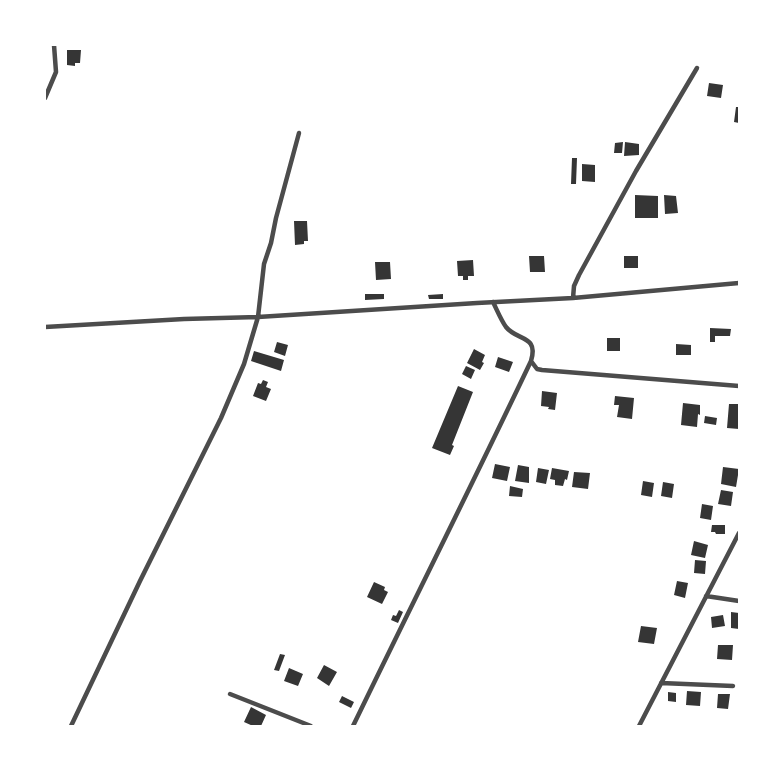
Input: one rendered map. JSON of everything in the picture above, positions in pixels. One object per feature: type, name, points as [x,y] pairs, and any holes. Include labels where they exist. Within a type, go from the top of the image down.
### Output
[{"type":"street","points":[[45,98],[56,72],[54,45]]},
{"type":"street","points":[[572,298],[574,286],[579,275],[636,171],[697,68]]},
{"type":"street","points":[[71,726],[221,418],[244,364],[258,317],[264,264],[299,133]]},
{"type":"street","points":[[45,327],[258,317],[572,298],[739,283]]},
{"type":"street","points":[[353,726],[531,361],[533,350],[531,344],[528,340],[507,328],[493,302]]},
{"type":"street","points":[[531,361],[537,369],[542,370],[739,386]]},
{"type":"street","points":[[639,726],[739,533]]},
{"type":"street","points":[[706,596],[739,601]]},
{"type":"street","points":[[661,682],[733,686]]},
{"type":"street","points":[[230,694],[311,726]]},
{"type":"building","points":[[67,50],[81,50],[80,63],[75,63],[75,66],[67,65]]},
{"type":"building","points":[[709,83],[723,85],[721,98],[707,96]]},
{"type":"building","points":[[736,107],[739,107],[739,123],[734,122]]},
{"type":"building","points":[[623,142],[622,153],[614,153],[615,143]]},
{"type":"building","points":[[625,142],[639,144],[639,155],[624,156]]},
{"type":"building","points":[[572,158],[577,158],[576,184],[571,184]]},
{"type":"building","points":[[582,164],[595,165],[595,182],[582,181]]},
{"type":"building","points":[[635,195],[658,196],[658,218],[635,218]]},
{"type":"building","points":[[664,195],[676,196],[678,213],[665,214]]},
{"type":"building","points":[[294,221],[307,221],[308,241],[304,241],[304,244],[295,245]]},
{"type":"building","points":[[529,256],[544,256],[545,272],[530,272]]},
{"type":"building","points":[[624,256],[638,256],[638,268],[624,268]]},
{"type":"building","points":[[473,260],[474,276],[468,276],[468,280],[463,280],[463,276],[458,276],[457,261]]},
{"type":"building","points":[[375,262],[390,262],[391,279],[376,280]]},
{"type":"building","points":[[365,294],[384,294],[384,299],[365,300]]},
{"type":"building","points":[[443,294],[443,299],[429,299],[428,295]]},
{"type":"building","points":[[710,328],[731,329],[730,336],[715,336],[715,342],[710,342]]},
{"type":"building","points":[[607,338],[620,338],[620,351],[607,351]]},
{"type":"building","points":[[277,342],[288,345],[285,356],[274,352]]},
{"type":"building","points":[[676,344],[691,345],[691,355],[676,355]]},
{"type":"building","points":[[474,349],[485,355],[482,362],[484,363],[480,370],[467,363]]},
{"type":"building","points":[[254,351],[284,360],[281,371],[251,361]]},
{"type":"building","points":[[498,357],[513,362],[509,372],[495,367]]},
{"type":"building","points":[[466,366],[475,370],[471,379],[462,374]]},
{"type":"building","points":[[263,380],[268,382],[266,387],[271,389],[266,401],[253,396],[258,383],[261,384]]},
{"type":"building","points":[[458,386],[473,392],[452,445],[454,446],[450,455],[432,448]]},
{"type":"building","points":[[542,391],[557,393],[555,410],[541,406]]},
{"type":"building","points":[[615,396],[634,398],[632,419],[617,417],[619,405],[614,405]]},
{"type":"building","points":[[683,403],[700,405],[697,427],[681,425]]},
{"type":"building","points":[[729,404],[739,404],[739,429],[727,428]]},
{"type":"building","points":[[705,416],[717,418],[716,425],[704,423]]},
{"type":"building","points":[[495,464],[510,467],[507,481],[492,478]]},
{"type":"building","points":[[518,465],[529,467],[529,483],[515,481]]},
{"type":"building","points":[[723,467],[739,469],[736,487],[721,484]]},
{"type":"building","points":[[538,468],[549,470],[546,484],[536,482]]},
{"type":"building","points":[[552,468],[569,471],[563,486],[555,485],[555,480],[550,479]]},
{"type":"building","points":[[574,472],[590,473],[588,489],[572,487]]},
{"type":"building","points":[[643,481],[654,483],[652,497],[641,495]]},
{"type":"building","points":[[663,482],[674,484],[672,498],[661,496]]},
{"type":"building","points":[[510,486],[523,489],[522,497],[509,496]]},
{"type":"building","points":[[721,490],[733,492],[731,506],[718,504]]},
{"type":"building","points":[[702,504],[713,506],[711,520],[700,518]]},
{"type":"building","points":[[712,525],[725,525],[725,534],[711,532]]},
{"type":"building","points":[[694,541],[708,545],[705,558],[691,555]]},
{"type":"building","points":[[695,560],[706,561],[705,574],[694,573]]},
{"type":"building","points":[[677,581],[688,583],[685,598],[674,595]]},
{"type":"building","points":[[374,582],[385,587],[384,590],[388,592],[382,604],[367,597]]},
{"type":"building","points":[[399,610],[403,612],[398,623],[391,620],[393,615],[396,616]]},
{"type":"building","points":[[731,612],[739,613],[739,629],[731,628]]},
{"type":"building","points":[[723,615],[725,626],[712,628],[711,617]]},
{"type":"building","points":[[641,626],[657,628],[654,644],[638,642]]},
{"type":"building","points":[[718,645],[733,645],[732,660],[717,659]]},
{"type":"building","points":[[280,654],[285,655],[279,671],[274,670]]},
{"type":"building","points":[[324,665],[337,672],[329,686],[317,678]]},
{"type":"building","points":[[289,668],[303,674],[298,686],[284,681]]},
{"type":"building","points":[[687,691],[701,692],[700,706],[686,705]]},
{"type":"building","points":[[668,692],[676,693],[676,702],[668,701]]},
{"type":"building","points":[[718,694],[730,694],[728,709],[717,708]]},
{"type":"building","points":[[342,696],[354,702],[351,708],[339,702]]},
{"type":"building","points":[[251,707],[266,715],[261,726],[253,726],[244,722]]}]
